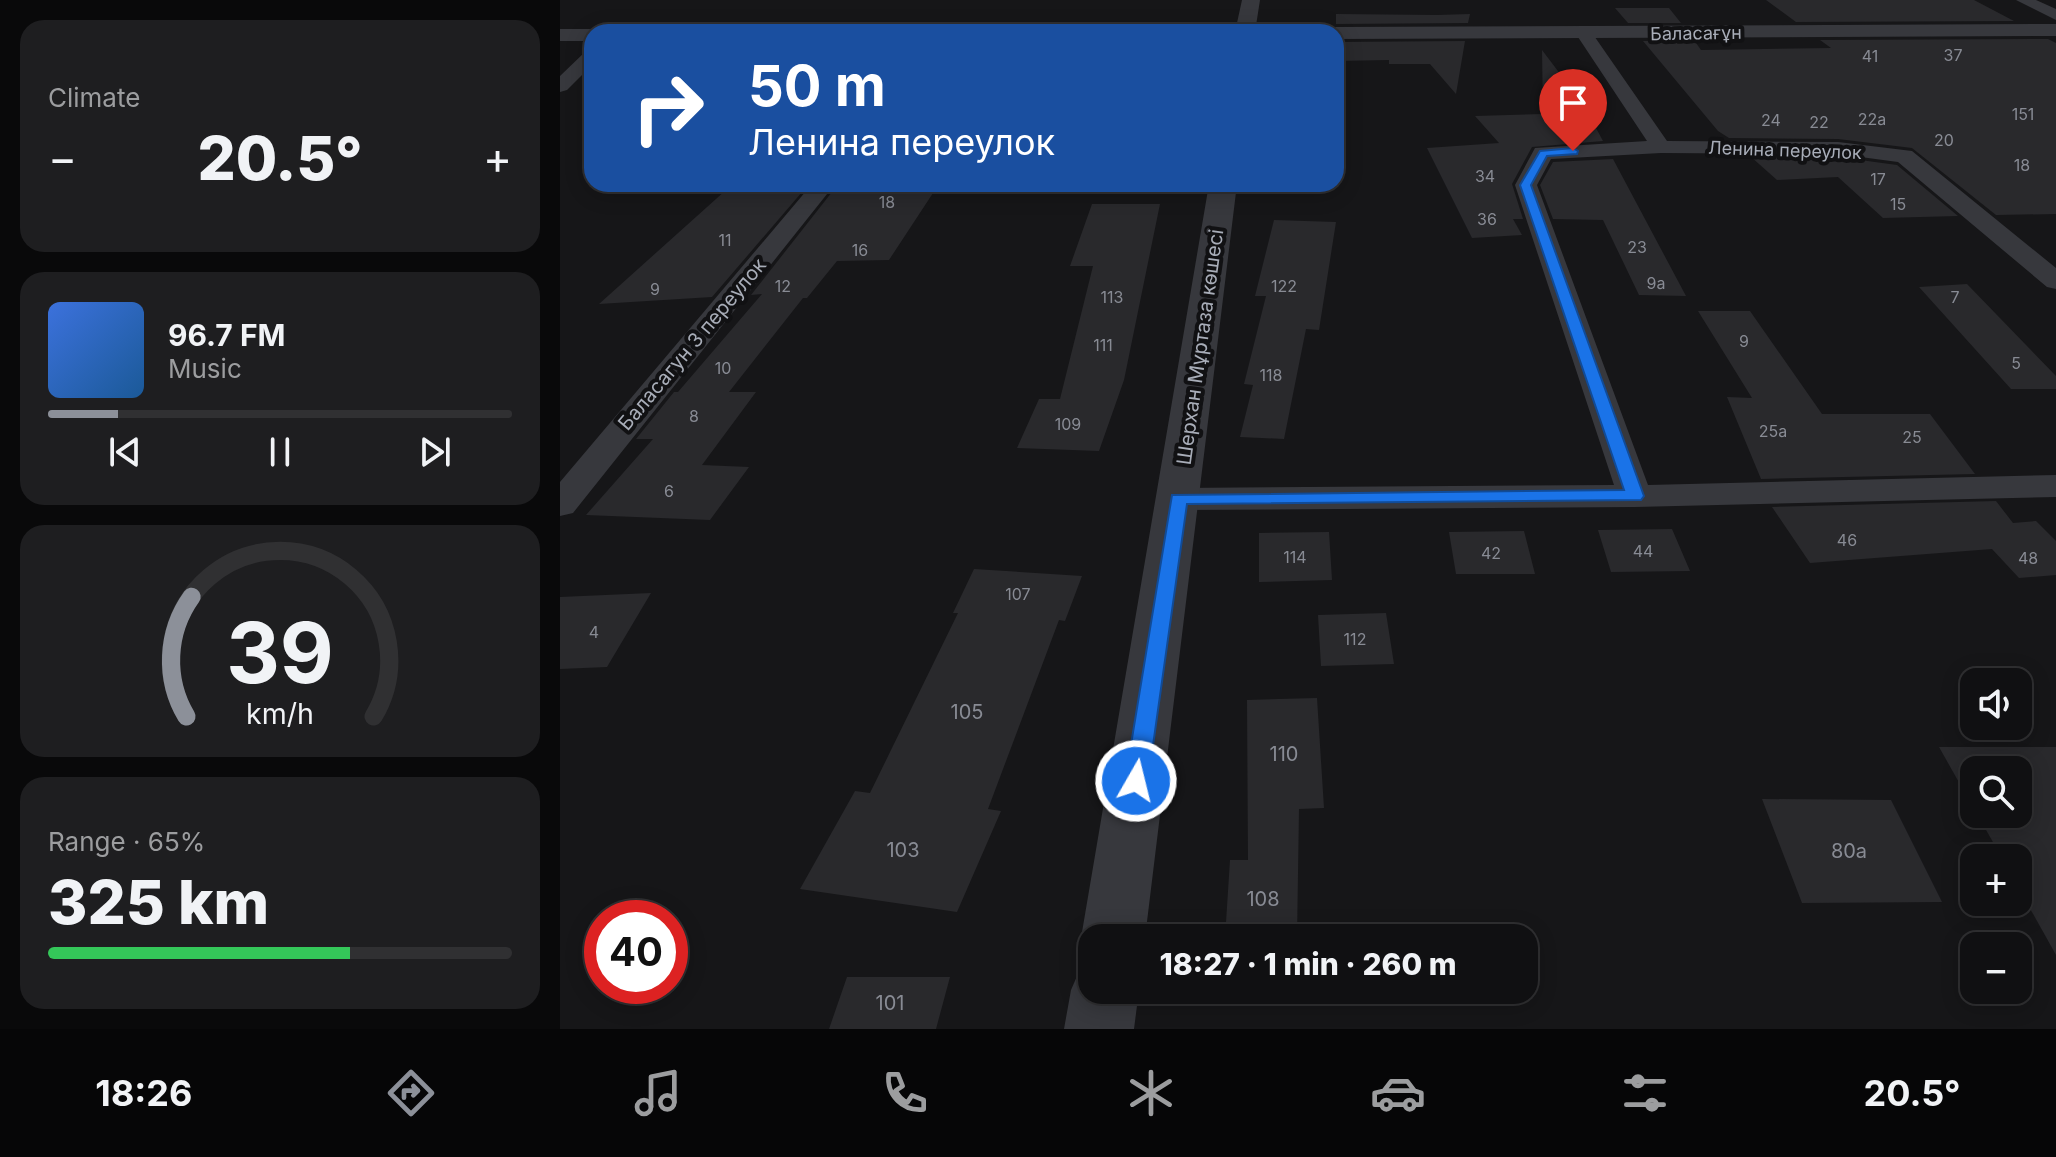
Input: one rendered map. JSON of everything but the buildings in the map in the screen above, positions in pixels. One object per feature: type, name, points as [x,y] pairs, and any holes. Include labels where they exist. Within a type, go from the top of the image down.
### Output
[{"type":"street","points":[[1246,24],[1251,0]]},
{"type":"street","points":[[2024,0],[2056,15]]},
{"type":"street","name":"Баласағұн","points":[[1344,33],[2056,30]]},
{"type":"street","points":[[1584,34],[1661,147]]},
{"type":"street","points":[[560,35],[584,35]]},
{"type":"street","points":[[560,86],[584,63]]},
{"type":"street","name":"Ленина переулок","points":[[1635,496],[1526,185],[1543,153],[1661,147],[1838,148],[1904,156],[2056,281]]},
{"type":"street","name":"Баласагун 3 переулок","points":[[560,505],[817,192]]},
{"type":"street","name":"Шерхан Мұртаза көшесі","points":[[1115,924],[1222,192]]},
{"type":"street","points":[[1179,499],[1635,496],[2056,486]]},
{"type":"street","points":[[1099,1029],[1103,1004]]},
{"type":"route","points":[[1136,781],[1179,499],[1635,496],[1526,185],[1543,153],[1573,151]]}]
